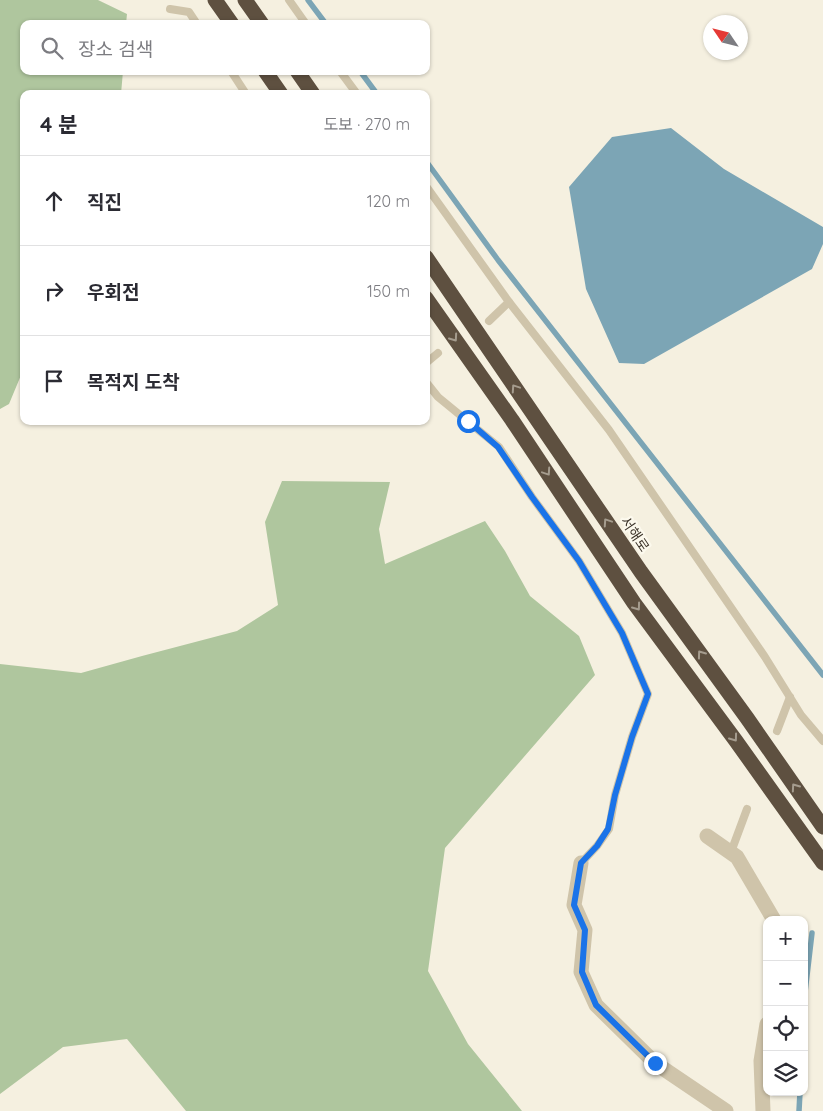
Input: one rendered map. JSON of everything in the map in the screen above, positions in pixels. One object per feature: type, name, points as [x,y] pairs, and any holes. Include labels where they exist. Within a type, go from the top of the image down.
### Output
[{"type":"highway","points":[[215,0],[229,20]]},
{"type":"highway","points":[[245,0],[259,20]]},
{"type":"highway","points":[[268,75],[278,90]]},
{"type":"highway","points":[[299,75],[310,90]]},
{"type":"highway","name":"서해로","points":[[430,263],[641,572],[823,826]]},
{"type":"highway","points":[[430,304],[512,420],[634,603],[823,863]]},
{"type":"street","points":[[707,836],[737,857],[772,916]]},
{"type":"street","points":[[581,863],[574,905],[585,930],[582,972],[596,1005],[655,1063],[726,1111]]},
{"type":"street","points":[[763,1049],[761,1061],[763,1111]]},
{"type":"lane","points":[[289,0],[303,20]]},
{"type":"lane","points":[[170,9],[189,12],[194,20]]},
{"type":"lane","points":[[234,75],[243,90]]},
{"type":"lane","points":[[343,75],[354,90]]},
{"type":"lane","points":[[430,192],[509,302],[609,430],[760,649],[801,715],[823,741]]},
{"type":"lane","points":[[488,321],[509,302]]},
{"type":"lane","points":[[430,360],[438,353]]},
{"type":"lane","points":[[430,387],[438,397],[498,447],[579,561],[622,633],[648,694],[632,737],[615,795],[608,829],[597,846],[581,863]]},
{"type":"lane","points":[[777,731],[790,697]]},
{"type":"lane","points":[[731,852],[747,809]]},
{"type":"green space","points":[[0,0],[98,0],[127,14],[126,20],[20,20],[20,75],[123,75],[121,90],[20,90],[20,378],[9,404],[0,409]]},
{"type":"green space","points":[[282,481],[390,482],[379,529],[385,564],[485,521],[505,551],[530,596],[579,636],[595,675],[445,848],[428,971],[468,1044],[522,1111],[186,1111],[127,1039],[63,1047],[0,1094],[0,664],[81,673],[237,631],[278,605],[265,522]]},
{"type":"water","points":[[671,128],[724,169],[823,227],[823,244],[812,269],[644,364],[619,363],[586,289],[569,187],[612,137]]},
{"type":"waterway","points":[[308,0],[323,20]]},
{"type":"waterway","points":[[363,75],[374,90]]},
{"type":"waterway","points":[[430,166],[498,260],[823,675]]},
{"type":"waterway","points":[[808,967],[812,933]]},
{"type":"waterway","points":[[799,1111],[800,1096]]},
{"type":"route","points":[[468,421],[498,447],[579,561],[622,633],[648,694],[632,737],[615,795],[608,829],[597,846],[581,863],[574,905],[585,930],[582,972],[596,1005],[655,1063]]}]
